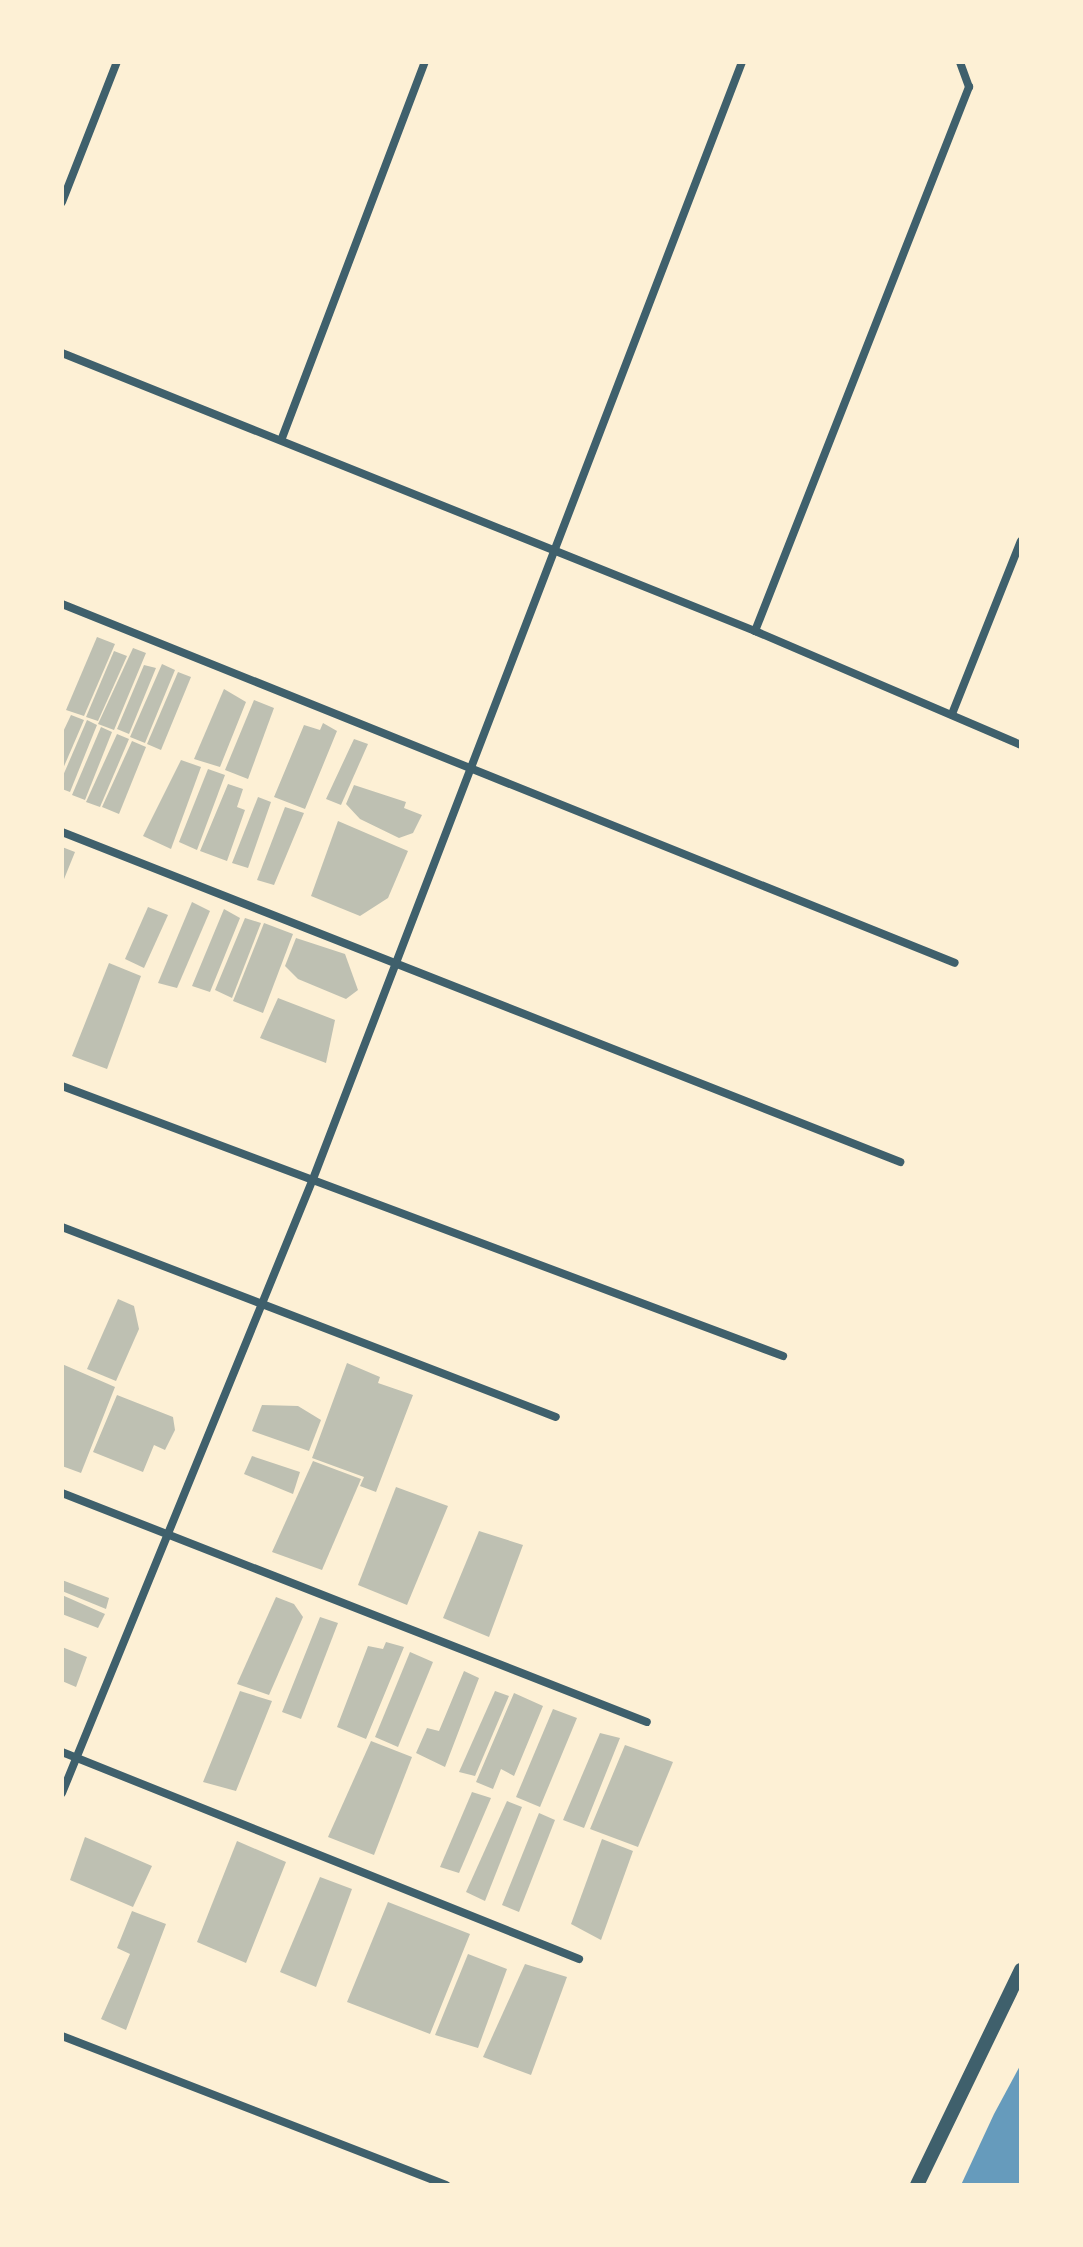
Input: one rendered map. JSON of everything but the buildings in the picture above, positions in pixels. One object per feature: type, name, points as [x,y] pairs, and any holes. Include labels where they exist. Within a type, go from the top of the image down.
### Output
[{"type":"street","points":[[62,202],[117,62]]},
{"type":"street","points":[[282,438],[425,62]]},
{"type":"street","points":[[62,1793],[313,1179],[742,62]]},
{"type":"street","points":[[755,631],[969,87],[960,62]]},
{"type":"street","points":[[62,353],[282,438],[552,554],[755,631],[1021,745]]},
{"type":"street","points":[[952,714],[1021,541]]},
{"type":"street","points":[[62,604],[955,963]]},
{"type":"street","points":[[62,832],[900,1162]]},
{"type":"street","points":[[62,1086],[783,1356]]},
{"type":"street","points":[[62,1227],[261,1300],[556,1417]]},
{"type":"street","points":[[62,1493],[647,1722]]},
{"type":"street","points":[[62,1752],[579,1959]]},
{"type":"street","points":[[917,2185],[1021,1970]]},
{"type":"street","points":[[62,2036],[446,2185]]},
{"type":"water","points":[[1021,2064],[1021,2185],[961,2185],[994,2114]]}]
